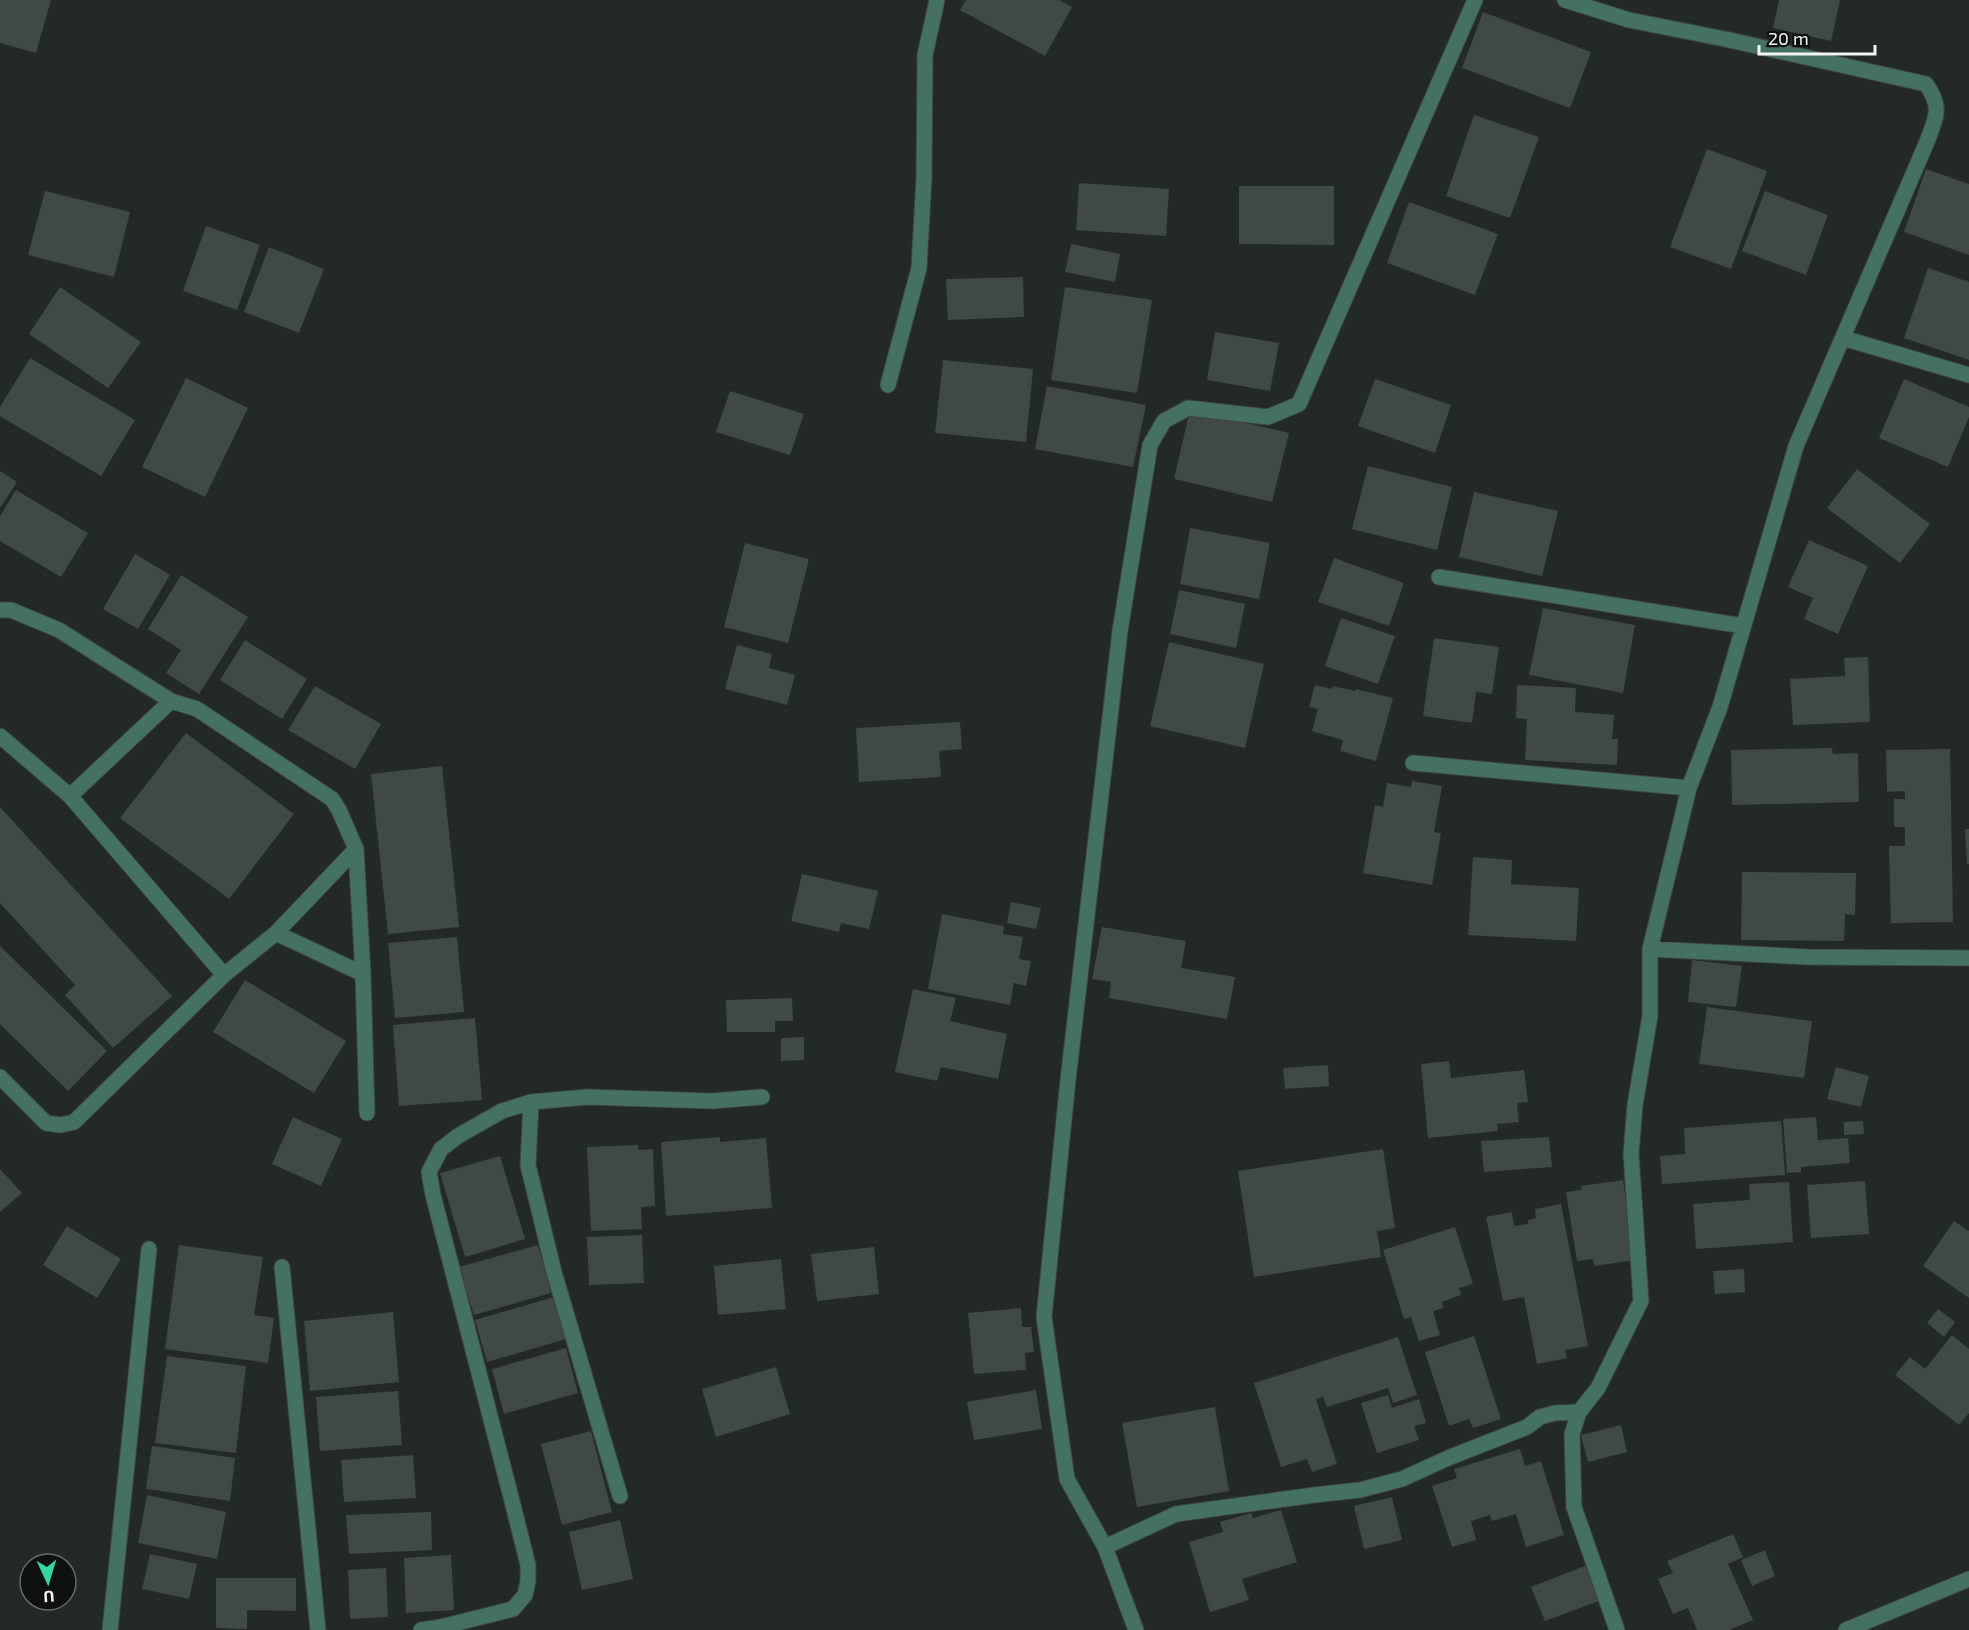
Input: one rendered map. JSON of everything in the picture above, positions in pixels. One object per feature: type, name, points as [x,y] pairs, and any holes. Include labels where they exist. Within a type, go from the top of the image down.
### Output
[{"type":"street","points":[[888,385],[919,268],[924,178],[925,55],[937,0]]},
{"type":"street","points":[[1136,1630],[1104,1547],[1067,1479],[1044,1317],[1068,1080],[1118,654],[1150,445],[1164,421],[1188,408],[1268,417],[1299,405],[1475,0]]},
{"type":"street","points":[[1565,0],[1629,20],[1926,84],[1935,97],[1937,117],[1796,446],[1720,707],[1689,788],[1650,949],[1650,1016],[1635,1105],[1630,1154],[1641,1301],[1598,1388],[1579,1412],[1572,1434],[1574,1507],[1617,1630]]},
{"type":"street","points":[[1843,338],[1969,375]]},
{"type":"street","points":[[1439,577],[1743,626]]},
{"type":"street","points":[[0,610],[11,610],[59,630],[171,701],[197,710],[332,799],[356,849],[367,1113]]},
{"type":"street","points":[[70,796],[171,701]]},
{"type":"street","points":[[0,736],[70,796],[224,975]]},
{"type":"street","points":[[1413,764],[1689,788]]},
{"type":"street","points":[[0,1077],[46,1124],[61,1125],[74,1122],[224,975],[276,933],[356,849]]},
{"type":"street","points":[[276,933],[363,974]]},
{"type":"street","points":[[1650,949],[1808,957],[1969,958]]},
{"type":"street","points":[[421,1630],[513,1609],[525,1595],[528,1581],[528,1565],[433,1195],[429,1172],[441,1149],[458,1136],[502,1111],[531,1102],[586,1097],[712,1101],[762,1097]]},
{"type":"street","points":[[531,1102],[528,1165],[554,1272],[620,1496]]},
{"type":"street","points":[[110,1630],[149,1250]]},
{"type":"street","points":[[282,1267],[318,1630]]},
{"type":"street","points":[[1104,1547],[1176,1514],[1360,1490],[1402,1479],[1527,1427],[1540,1417],[1555,1413],[1579,1412]]},
{"type":"street","points":[[1846,1630],[1969,1579]]},
{"type":"building","points":[[0,0],[51,0],[36,53],[0,43]]},
{"type":"building","points":[[966,0],[1059,0],[1072,7],[1045,56],[960,10]]},
{"type":"building","points":[[1779,0],[1840,0],[1831,41],[1773,28]]},
{"type":"building","points":[[1483,12],[1591,52],[1570,108],[1462,68]]},
{"type":"building","points":[[1474,115],[1539,137],[1510,218],[1446,196]]},
{"type":"building","points":[[1707,149],[1767,171],[1731,269],[1670,247]]},
{"type":"building","points":[[1926,169],[1969,184],[1969,255],[1904,232]]},
{"type":"building","points":[[1079,183],[1169,189],[1166,236],[1076,230]]},
{"type":"building","points":[[1239,186],[1334,186],[1334,245],[1239,244]]},
{"type":"building","points":[[45,191],[130,212],[114,277],[28,255]]},
{"type":"building","points":[[1765,191],[1828,215],[1806,275],[1742,251]]},
{"type":"building","points":[[1409,202],[1498,234],[1475,295],[1387,263]]},
{"type":"building","points":[[206,226],[260,245],[237,310],[183,291]]},
{"type":"building","points":[[1071,244],[1120,254],[1115,282],[1065,272]]},
{"type":"building","points":[[269,247],[324,269],[299,333],[244,312]]},
{"type":"building","points":[[1928,268],[1969,282],[1969,360],[1904,338]]},
{"type":"building","points":[[1023,277],[1024,317],[948,320],[946,279]]},
{"type":"building","points":[[60,287],[141,342],[108,388],[29,334]]},
{"type":"building","points":[[1065,287],[1152,300],[1137,393],[1051,380]]},
{"type":"building","points":[[1215,332],[1279,343],[1270,391],[1207,380]]},
{"type":"building","points":[[30,358],[135,420],[101,476],[0,416],[0,407]]},
{"type":"building","points":[[943,360],[1033,369],[1026,442],[935,433]]},
{"type":"building","points":[[186,378],[248,408],[205,497],[142,467]]},
{"type":"building","points":[[1375,379],[1451,405],[1435,453],[1358,426]]},
{"type":"building","points":[[1904,379],[1969,407],[1969,417],[1948,467],[1879,438]]},
{"type":"building","points":[[1047,386],[1146,405],[1133,467],[1035,449]]},
{"type":"building","points":[[730,391],[804,414],[790,455],[716,432]]},
{"type":"building","points":[[1190,410],[1289,433],[1272,502],[1174,479]]},
{"type":"building","points":[[1368,466],[1452,487],[1437,550],[1352,529]]},
{"type":"building","points":[[1857,469],[1930,524],[1900,563],[1827,508]]},
{"type":"building","points":[[0,471],[17,482],[0,508]]},
{"type":"building","points":[[16,490],[88,533],[61,577],[0,541],[0,516]]},
{"type":"building","points":[[1474,492],[1558,511],[1542,576],[1459,557]]},
{"type":"building","points":[[1190,528],[1270,543],[1259,599],[1180,584]]},
{"type":"building","points":[[1809,540],[1868,566],[1838,634],[1804,619],[1813,598],[1788,587]]},
{"type":"building","points":[[745,543],[809,559],[788,643],[724,627]]},
{"type":"building","points":[[135,554],[170,575],[138,629],[103,609]]},
{"type":"building","points":[[1334,558],[1404,583],[1389,626],[1318,602]]},
{"type":"building","points":[[181,575],[248,617],[199,694],[166,673],[181,650],[148,629]]},
{"type":"building","points":[[1179,590],[1245,604],[1236,648],[1170,634]]},
{"type":"building","points":[[1543,608],[1635,625],[1623,693],[1529,675]]},
{"type":"building","points":[[1341,618],[1395,636],[1378,684],[1325,666]]},
{"type":"building","points":[[1434,638],[1499,647],[1492,694],[1476,692],[1472,723],[1423,716]]},
{"type":"building","points":[[245,640],[307,679],[282,719],[220,680]]},
{"type":"building","points":[[1169,642],[1264,664],[1245,748],[1150,726]]},
{"type":"building","points":[[737,645],[772,654],[769,668],[795,675],[787,705],[725,689]]},
{"type":"building","points":[[1868,657],[1870,722],[1793,725],[1790,679],[1845,676],[1844,658]]},
{"type":"building","points":[[1315,685],[1332,689],[1333,686],[1355,691],[1356,689],[1393,698],[1376,761],[1340,751],[1343,740],[1312,731],[1318,709],[1309,707]]},
{"type":"building","points":[[1517,685],[1576,688],[1575,712],[1614,715],[1612,739],[1618,739],[1617,765],[1525,760],[1527,719],[1516,718]]},
{"type":"building","points":[[315,686],[381,724],[355,769],[288,730]]},
{"type":"building","points":[[960,722],[962,749],[939,751],[941,777],[859,782],[856,728]]},
{"type":"building","points":[[186,733],[294,814],[229,899],[120,818]]},
{"type":"building","points":[[1832,748],[1833,754],[1858,753],[1859,802],[1732,805],[1731,750]]},
{"type":"building","points":[[1950,749],[1953,922],[1891,923],[1889,846],[1905,846],[1905,827],[1894,827],[1894,799],[1905,799],[1905,791],[1887,792],[1886,750]]},
{"type":"building","points":[[442,766],[459,927],[388,934],[371,774]]},
{"type":"building","points":[[1412,781],[1442,786],[1434,832],[1441,833],[1432,885],[1363,873],[1375,805],[1383,807],[1387,783],[1411,787]]},
{"type":"building","points":[[0,807],[172,996],[113,1048],[65,995],[75,985],[0,903]]},
{"type":"building","points":[[1965,829],[1969,829],[1969,864],[1967,864]]},
{"type":"building","points":[[1473,857],[1512,860],[1511,884],[1579,888],[1576,941],[1468,935]]},
{"type":"building","points":[[1742,872],[1856,873],[1855,915],[1845,914],[1844,941],[1741,940]]},
{"type":"building","points":[[802,874],[878,891],[869,929],[841,923],[839,932],[791,921]]},
{"type":"building","points":[[1011,902],[1041,908],[1036,929],[1007,923]]},
{"type":"building","points":[[942,914],[1004,926],[1003,934],[1023,937],[1019,959],[1031,961],[1026,986],[1014,983],[1010,1005],[928,989]]},
{"type":"building","points":[[1102,927],[1186,941],[1181,968],[1235,977],[1227,1019],[1109,998],[1111,982],[1092,979]]},
{"type":"building","points":[[457,937],[464,1012],[395,1018],[388,943]]},
{"type":"building","points":[[0,946],[107,1051],[68,1091],[0,1024]]},
{"type":"building","points":[[1692,960],[1742,966],[1736,1007],[1688,1002]]},
{"type":"building","points":[[245,980],[346,1041],[314,1093],[213,1032]]},
{"type":"building","points":[[913,989],[956,998],[950,1021],[1007,1034],[998,1079],[941,1067],[937,1081],[895,1072]]},
{"type":"building","points":[[792,998],[793,1021],[775,1021],[775,1032],[727,1032],[726,1000]]},
{"type":"building","points":[[1707,1007],[1812,1021],[1804,1078],[1699,1064]]},
{"type":"building","points":[[475,1018],[482,1100],[399,1106],[393,1025]]},
{"type":"building","points":[[804,1037],[804,1060],[781,1061],[781,1038]]},
{"type":"building","points":[[1449,1061],[1451,1078],[1524,1070],[1528,1102],[1517,1103],[1519,1122],[1497,1124],[1498,1131],[1428,1138],[1421,1064]]},
{"type":"building","points":[[1328,1065],[1329,1086],[1285,1089],[1283,1068]]},
{"type":"building","points":[[1836,1067],[1869,1076],[1861,1107],[1827,1099]]},
{"type":"building","points":[[293,1117],[342,1139],[321,1186],[272,1164]]},
{"type":"building","points":[[1816,1117],[1818,1140],[1848,1138],[1850,1163],[1801,1167],[1801,1172],[1787,1173],[1783,1119]]},
{"type":"building","points":[[1781,1121],[1785,1175],[1662,1184],[1660,1156],[1685,1154],[1684,1128]]},
{"type":"building","points":[[1863,1121],[1864,1134],[1844,1135],[1844,1122]]},
{"type":"building","points":[[720,1137],[720,1142],[766,1138],[772,1208],[666,1216],[661,1142]]},
{"type":"building","points":[[1549,1137],[1552,1167],[1484,1172],[1481,1141]]},
{"type":"building","points":[[638,1145],[639,1150],[653,1149],[655,1206],[641,1207],[642,1229],[591,1231],[587,1147]]},
{"type":"building","points":[[1383,1149],[1395,1228],[1377,1231],[1381,1257],[1254,1277],[1238,1171]]},
{"type":"building","points":[[500,1156],[525,1239],[465,1257],[440,1173]]},
{"type":"building","points":[[0,1169],[22,1193],[0,1212]]},
{"type":"building","points":[[1623,1180],[1635,1260],[1594,1266],[1593,1259],[1577,1261],[1566,1192],[1582,1190],[1581,1186]]},
{"type":"building","points":[[1865,1181],[1869,1234],[1811,1238],[1807,1185]]},
{"type":"building","points":[[1789,1182],[1793,1242],[1696,1249],[1693,1204],[1750,1200],[1749,1184]]},
{"type":"building","points":[[1561,1204],[1588,1346],[1565,1350],[1567,1358],[1537,1364],[1524,1297],[1503,1301],[1486,1217],[1512,1212],[1514,1226],[1528,1224],[1528,1220],[1536,1218],[1535,1209]]},
{"type":"building","points":[[1954,1221],[1969,1231],[1969,1298],[1923,1266]]},
{"type":"building","points":[[67,1226],[121,1259],[97,1298],[43,1265]]},
{"type":"building","points":[[1455,1227],[1473,1284],[1459,1288],[1461,1295],[1442,1302],[1443,1308],[1433,1311],[1440,1335],[1419,1341],[1411,1317],[1404,1319],[1383,1250]]},
{"type":"building","points":[[642,1235],[644,1283],[589,1285],[587,1237]]},
{"type":"building","points":[[179,1245],[263,1257],[254,1315],[274,1318],[268,1363],[165,1349]]},
{"type":"building","points":[[538,1245],[551,1293],[474,1315],[459,1267]]},
{"type":"building","points":[[874,1247],[879,1294],[817,1301],[811,1254]]},
{"type":"building","points":[[781,1259],[786,1309],[718,1315],[714,1266]]},
{"type":"building","points":[[1744,1269],[1745,1292],[1715,1294],[1713,1271]]},
{"type":"building","points":[[554,1297],[566,1339],[487,1362],[475,1320]]},
{"type":"building","points":[[1021,1308],[1022,1327],[1031,1327],[1034,1352],[1025,1353],[1026,1370],[974,1374],[968,1313]]},
{"type":"building","points":[[1938,1309],[1955,1322],[1944,1337],[1927,1323]]},
{"type":"building","points":[[393,1312],[399,1382],[310,1391],[304,1321]]},
{"type":"building","points":[[1952,1335],[1969,1349],[1969,1413],[1959,1425],[1895,1375],[1910,1357],[1925,1369]]},
{"type":"building","points":[[1474,1336],[1501,1419],[1473,1428],[1469,1419],[1449,1426],[1425,1352]]},
{"type":"building","points":[[1398,1337],[1417,1395],[1393,1403],[1388,1388],[1327,1407],[1323,1397],[1316,1399],[1337,1464],[1312,1472],[1307,1459],[1281,1467],[1254,1383]]},
{"type":"building","points":[[566,1348],[578,1393],[504,1414],[492,1369]]},
{"type":"building","points":[[167,1356],[246,1366],[236,1453],[155,1443]]},
{"type":"building","points":[[776,1367],[790,1414],[716,1437],[702,1389]]},
{"type":"building","points":[[1036,1390],[1042,1429],[974,1440],[967,1402]]},
{"type":"building","points":[[398,1391],[402,1445],[320,1451],[316,1397]]},
{"type":"building","points":[[1388,1395],[1392,1408],[1419,1399],[1426,1423],[1414,1426],[1419,1440],[1377,1453],[1361,1403]]},
{"type":"building","points":[[1215,1407],[1229,1491],[1137,1507],[1122,1423]]},
{"type":"building","points":[[1621,1425],[1627,1452],[1588,1462],[1581,1435]]},
{"type":"building","points":[[591,1431],[612,1512],[562,1525],[541,1444]]},
{"type":"building","points":[[152,1446],[235,1458],[230,1501],[146,1489]]},
{"type":"building","points":[[1520,1449],[1525,1466],[1541,1461],[1564,1535],[1526,1547],[1516,1514],[1492,1521],[1490,1515],[1471,1521],[1476,1540],[1452,1547],[1432,1486],[1457,1478],[1454,1469]]},
{"type":"building","points":[[413,1455],[416,1498],[344,1502],[341,1460]]},
{"type":"building","points":[[147,1495],[226,1512],[217,1559],[138,1543]]},
{"type":"building","points":[[1392,1497],[1402,1540],[1364,1549],[1354,1506]]},
{"type":"building","points":[[1281,1510],[1297,1562],[1242,1579],[1249,1600],[1210,1612],[1189,1542],[1223,1532],[1220,1522],[1251,1513],[1253,1518]]},
{"type":"building","points":[[431,1512],[432,1550],[349,1554],[346,1515]]},
{"type":"building","points":[[620,1520],[633,1579],[582,1590],[569,1532]]},
{"type":"building","points":[[1733,1534],[1743,1557],[1728,1564],[1753,1620],[1729,1630],[1697,1630],[1688,1608],[1673,1614],[1658,1579],[1673,1573],[1667,1561]]},
{"type":"building","points":[[1765,1550],[1775,1576],[1752,1586],[1741,1560]]},
{"type":"building","points":[[150,1554],[197,1564],[189,1599],[142,1589]]},
{"type":"building","points":[[451,1555],[454,1610],[406,1613],[404,1558]]},
{"type":"building","points":[[1590,1564],[1604,1599],[1545,1621],[1531,1587]]},
{"type":"building","points":[[386,1568],[388,1617],[350,1619],[348,1570]]},
{"type":"building","points":[[216,1578],[296,1578],[296,1611],[247,1610],[247,1629],[216,1628]]}]
